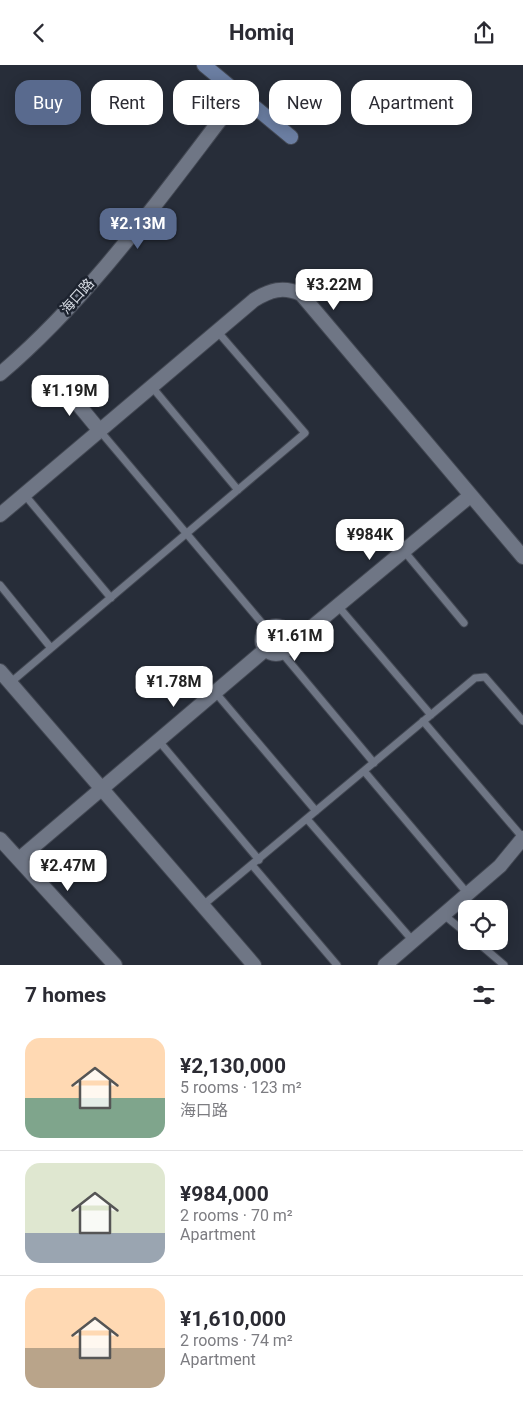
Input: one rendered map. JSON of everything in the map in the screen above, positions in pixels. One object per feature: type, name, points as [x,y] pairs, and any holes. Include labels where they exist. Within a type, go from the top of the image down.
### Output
[{"type":"main road","points":[[204,65],[223,80]]},
{"type":"main road","points":[[259,110],[291,137]]},
{"type":"street","name":"海口路","points":[[0,374],[74,301],[129,238],[216,125]]},
{"type":"street","points":[[0,515],[262,295],[281,289],[291,289],[301,294],[523,557]]},
{"type":"street","points":[[63,386],[100,431]]},
{"type":"street","points":[[285,650],[291,638],[287,631],[280,626],[267,629],[262,637],[266,649],[273,653],[285,650],[470,496]]},
{"type":"street","points":[[19,859],[266,649]]},
{"type":"street","points":[[0,671],[254,965]]},
{"type":"street","points":[[0,839],[115,965]]},
{"type":"street","points":[[385,965],[500,866],[522,842]]},
{"type":"lane","points":[[10,683],[305,433],[217,331]]},
{"type":"lane","points":[[152,387],[238,491]]},
{"type":"lane","points":[[100,431],[267,629]]},
{"type":"lane","points":[[24,494],[111,598]]},
{"type":"lane","points":[[404,551],[464,623]]},
{"type":"lane","points":[[0,585],[51,648]]},
{"type":"lane","points":[[338,606],[431,715]]},
{"type":"lane","points":[[285,650],[374,763]]},
{"type":"lane","points":[[202,906],[475,678],[482,676],[523,721]]},
{"type":"lane","points":[[215,692],[316,811]]},
{"type":"lane","points":[[423,721],[522,842]]},
{"type":"lane","points":[[158,740],[259,860]]},
{"type":"lane","points":[[364,771],[468,894]]},
{"type":"lane","points":[[307,819],[413,941]]},
{"type":"lane","points":[[252,865],[338,965]]},
{"type":"lane","points":[[444,915],[458,926]]},
{"type":"lane","points":[[486,950],[504,965]]}]
